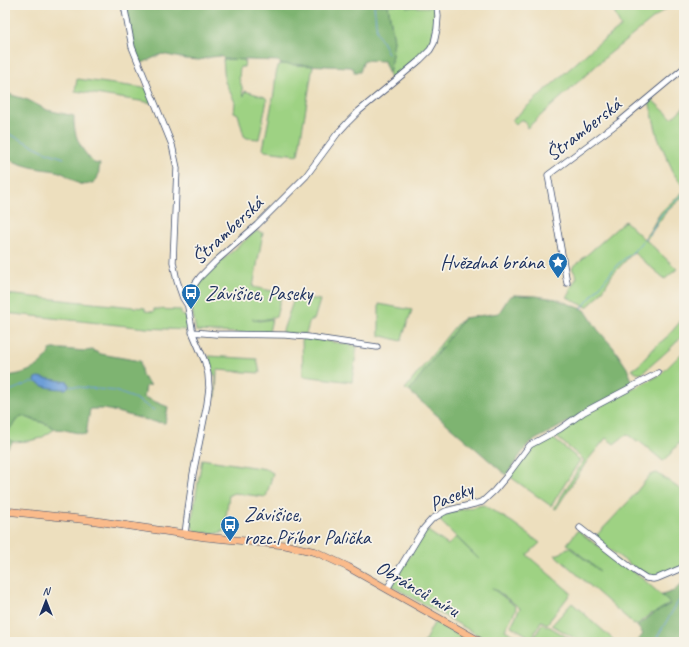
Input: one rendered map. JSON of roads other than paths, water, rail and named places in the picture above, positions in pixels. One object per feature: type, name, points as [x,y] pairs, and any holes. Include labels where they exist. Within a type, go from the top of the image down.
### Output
[{"type":"main road","name":"Obránců míru","points":[[5,511],[89,520],[185,534],[285,544],[316,552],[348,566],[481,642]]},
{"type":"street","points":[[124,5],[132,47],[172,145],[177,168],[173,262],[176,281],[188,307]]},
{"type":"street","name":"Štramberská","points":[[185,534],[189,500],[209,388],[207,370],[192,332],[188,307],[192,288],[200,277],[216,261],[257,226],[295,188],[306,176],[337,134],[359,111],[430,50],[434,43],[437,29],[437,5]]},
{"type":"street","name":"Štramberská","points":[[567,283],[548,175],[618,123],[684,68]]},
{"type":"street","points":[[192,332],[308,336],[377,347]]},
{"type":"street","name":"Paseky","points":[[387,589],[424,528],[432,519],[446,511],[482,502],[494,492],[530,445],[560,429],[584,412],[658,373]]},
{"type":"street","points":[[580,528],[646,578],[658,578],[684,567]]},
{"type":"water","points":[[38,377],[68,382],[69,386],[66,389],[46,387],[35,381]]},
{"type":"waterway","points":[[374,5],[377,32],[388,53]]},
{"type":"waterway","points":[[5,132],[46,152],[64,158]]},
{"type":"waterway","points":[[648,235],[660,216],[684,193]]},
{"type":"waterway","points":[[582,308],[617,265],[633,252],[646,237]]},
{"type":"waterway","points":[[5,393],[31,382]]},
{"type":"waterway","points":[[32,382],[37,382]]},
{"type":"waterway","points":[[70,386],[115,391],[136,399],[154,410]]},
{"type":"waterway","points":[[654,642],[681,597],[684,595]]},
{"type":"place","name":"Hvězdná brána","points":[[558,279]]},
{"type":"place","name":"Závišice, Paseky","points":[[191,310]]},
{"type":"place","name":"Závišice, rozc.Příbor Palička","points":[[230,542]]}]
